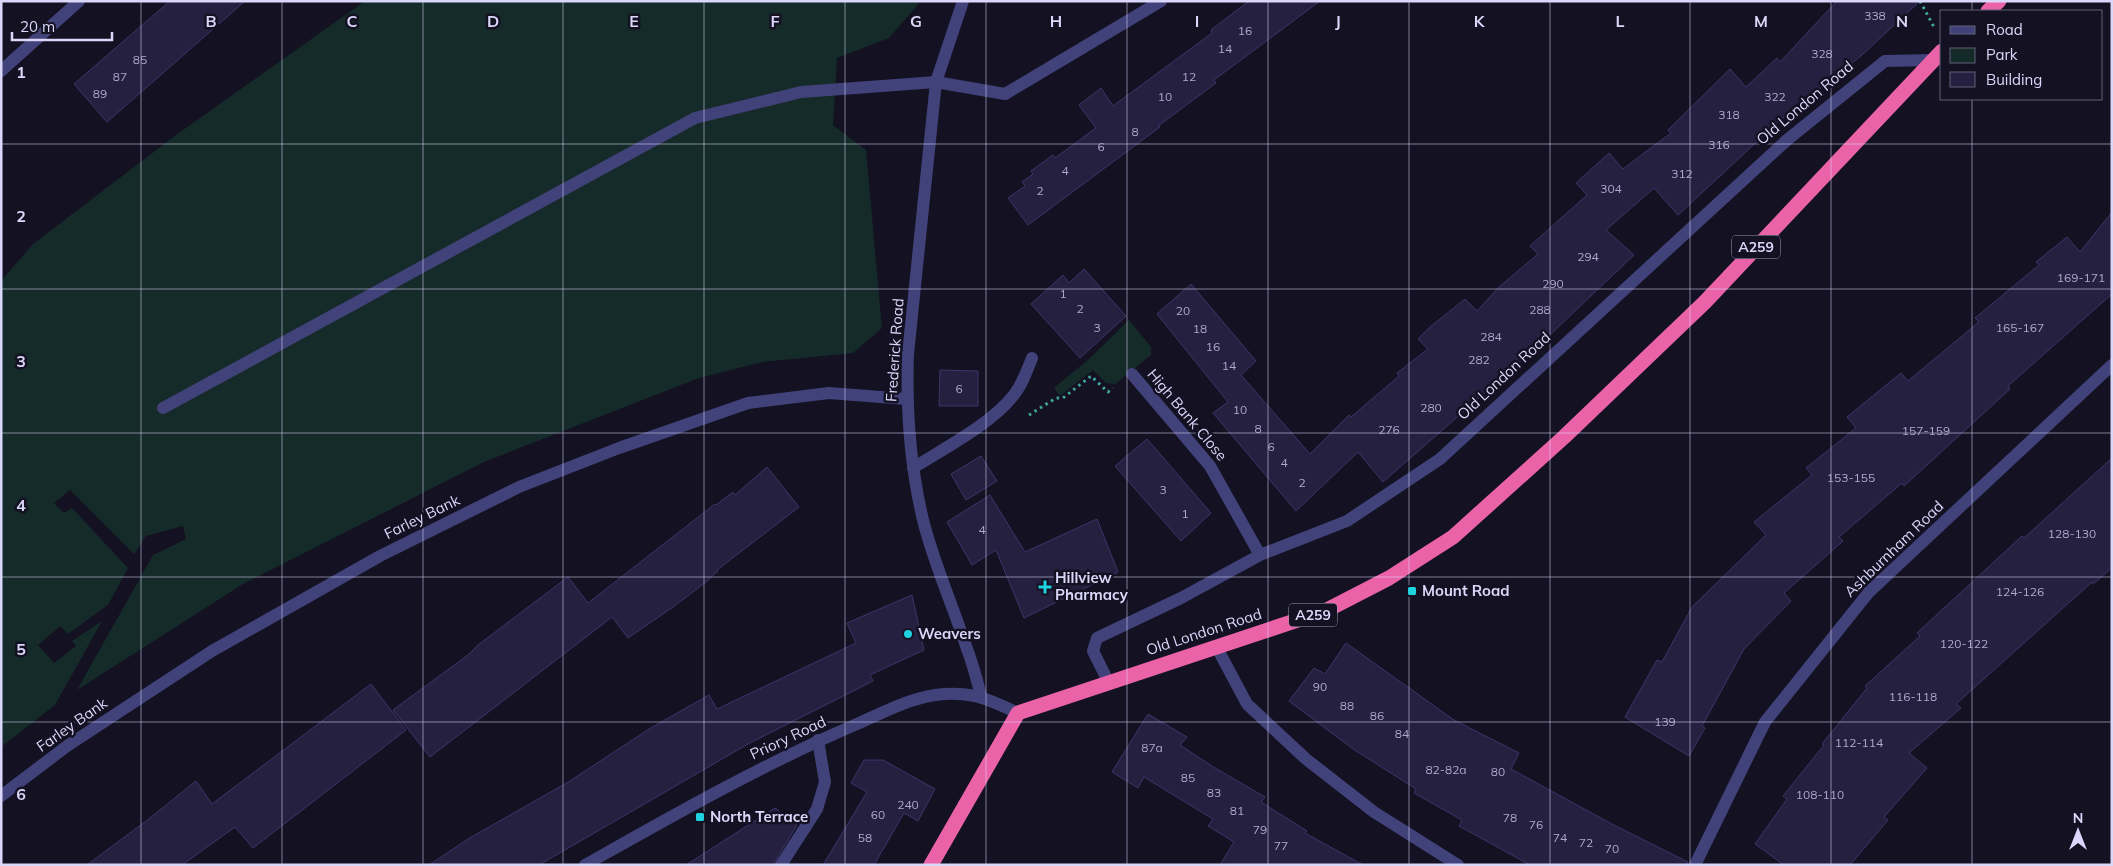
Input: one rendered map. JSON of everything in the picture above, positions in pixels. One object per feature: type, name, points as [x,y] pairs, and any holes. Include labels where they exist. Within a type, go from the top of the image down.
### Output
[{"type":"highway","points":[[1989,10],[1999,1]]},
{"type":"highway","name":"Old London Road","points":[[1018,713],[1325,611],[1389,578],[1453,537],[1564,437],[1705,302],[1937,55]]},
{"type":"highway","points":[[931,865],[1018,713]]},
{"type":"street","points":[[1,71],[79,1]]},
{"type":"street","name":"Frederick Road","points":[[963,1],[936,82],[908,354],[906,399],[913,468],[926,529],[944,589],[967,648],[981,696]]},
{"type":"street","points":[[163,408],[695,118],[801,92],[936,82],[1005,94],[1160,1]]},
{"type":"street","name":"Old London Road","points":[[1109,683],[1093,651],[1098,638],[1180,598],[1260,555],[1347,521],[1440,459],[1787,140],[1885,61],[1937,55]]},
{"type":"street","points":[[913,468],[962,437],[1004,407],[1014,396],[1032,358]]},
{"type":"street","name":"Ashburnham Road","points":[[1695,865],[1765,722],[1869,592],[2112,365]]},
{"type":"street","name":"High Bank Close","points":[[1132,374],[1210,466],[1260,555]]},
{"type":"street","name":"Farley Bank","points":[[1,796],[67,746],[212,652],[380,556],[519,487],[619,448],[748,403],[829,393],[906,399]]},
{"type":"street","points":[[1216,646],[1247,704],[1306,759],[1374,812],[1458,865]]},
{"type":"street","name":"Priory Road","points":[[585,865],[734,782],[818,740],[913,700],[935,695],[981,696],[1018,713]]},
{"type":"street","points":[[780,865],[816,809],[825,782],[818,740]]},
{"type":"path","points":[[1920,1],[1938,34]]},
{"type":"green space","points":[[365,1],[921,1],[889,38],[837,58],[833,125],[866,150],[882,328],[853,353],[762,362],[699,378],[484,462],[243,584],[77,690],[153,555],[186,539],[183,526],[146,536],[134,554],[70,490],[54,503],[64,513],[72,508],[128,568],[108,605],[68,634],[60,626],[38,645],[54,663],[76,646],[72,641],[102,621],[55,705],[1,747],[1,281],[33,244],[176,135]]},
{"type":"green space","points":[[1129,320],[1151,347],[1151,355],[1115,384],[1106,383],[1093,370],[1060,396],[1054,388],[1089,359]]},
{"type":"building","points":[[170,1],[245,1],[107,122],[74,84]]},
{"type":"building","points":[[1249,1],[1320,1],[1214,80],[1216,83],[1158,126],[1160,127],[1028,225],[1008,198],[1025,186],[1022,182],[1033,174],[1031,171],[1053,155],[1055,158],[1096,128],[1079,105],[1101,88],[1113,106],[1212,33],[1211,30]]},
{"type":"building","points":[[1837,1],[1920,1],[1862,55],[1778,122],[1678,215],[1654,188],[1606,230],[1634,255],[1535,349],[1383,482],[1358,452],[1296,511],[1213,413],[1228,402],[1157,314],[1191,284],[1256,361],[1241,375],[1310,454],[1349,415],[1351,417],[1399,376],[1397,373],[1428,349],[1418,339],[1430,327],[1465,299],[1477,311],[1499,287],[1538,254],[1530,246],[1587,195],[1576,183],[1609,153],[1623,169],[1671,133],[1668,130],[1730,69],[1746,87],[1777,58],[1780,62]]},
{"type":"building","points":[[2112,212],[2112,294],[2008,386],[2010,389],[1904,486],[1902,483],[1839,537],[1843,541],[1784,593],[1791,601],[1744,649],[1702,726],[1705,728],[1689,756],[1625,717],[1657,660],[1662,662],[1692,607],[1766,535],[1754,522],[1812,475],[1806,468],[1856,428],[1847,417],[1901,373],[1908,381],[1979,322],[1975,318],[2039,265],[2036,262],[2067,237],[2080,252]]},
{"type":"building","points":[[1084,269],[1126,316],[1080,358],[1031,304],[1063,275],[1069,283]]},
{"type":"building","points":[[940,370],[978,371],[978,406],[939,406]]},
{"type":"building","points":[[1147,439],[1211,513],[1181,541],[1115,466]]},
{"type":"building","points":[[981,456],[997,481],[966,500],[951,474]]},
{"type":"building","points":[[2112,458],[2112,568],[2093,584],[2092,582],[1956,704],[1961,708],[1909,753],[1927,768],[1884,817],[1888,820],[1850,865],[1784,865],[1755,844],[1787,799],[1783,796],[1867,688],[1865,686],[1920,636],[1917,633],[2022,536],[2024,538]]},
{"type":"building","points":[[767,467],[799,507],[717,570],[706,582],[628,638],[612,617],[430,757],[393,710],[468,655],[478,645],[568,577],[588,603],[715,504],[733,492],[735,495]]},
{"type":"building","points":[[990,495],[1025,552],[1097,519],[1118,572],[1024,618],[996,550],[972,565],[947,522]]},
{"type":"building","points":[[912,595],[924,650],[870,675],[873,681],[748,744],[539,865],[429,865],[468,839],[570,781],[649,729],[709,695],[717,709],[856,643],[847,623]]},
{"type":"building","points":[[1346,643],[1454,720],[1519,753],[1511,769],[1610,823],[1688,862],[1687,865],[1530,865],[1459,826],[1462,820],[1414,793],[1416,789],[1353,749],[1289,701],[1314,668],[1325,674]]},
{"type":"building","points":[[371,684],[406,730],[253,848],[235,827],[182,865],[87,865],[196,781],[212,804]]},
{"type":"building","points":[[1148,714],[1187,737],[1180,745],[1265,797],[1261,802],[1307,831],[1305,833],[1363,865],[1220,865],[1234,842],[1208,826],[1213,819],[1144,777],[1138,788],[1112,772]]},
{"type":"building","points":[[864,760],[883,760],[935,789],[918,821],[904,813],[874,865],[823,865],[867,792],[851,783]]},
{"type":"building","points":[[775,808],[797,825],[773,865],[686,865]]},
{"type":"place","name":"Hillview Pharmacy","points":[[1045,587]]},
{"type":"place","name":"Mount Road","points":[[1412,591]]},
{"type":"place","name":"Weavers","points":[[908,634]]},
{"type":"place","name":"North Terrace","points":[[700,817]]}]
